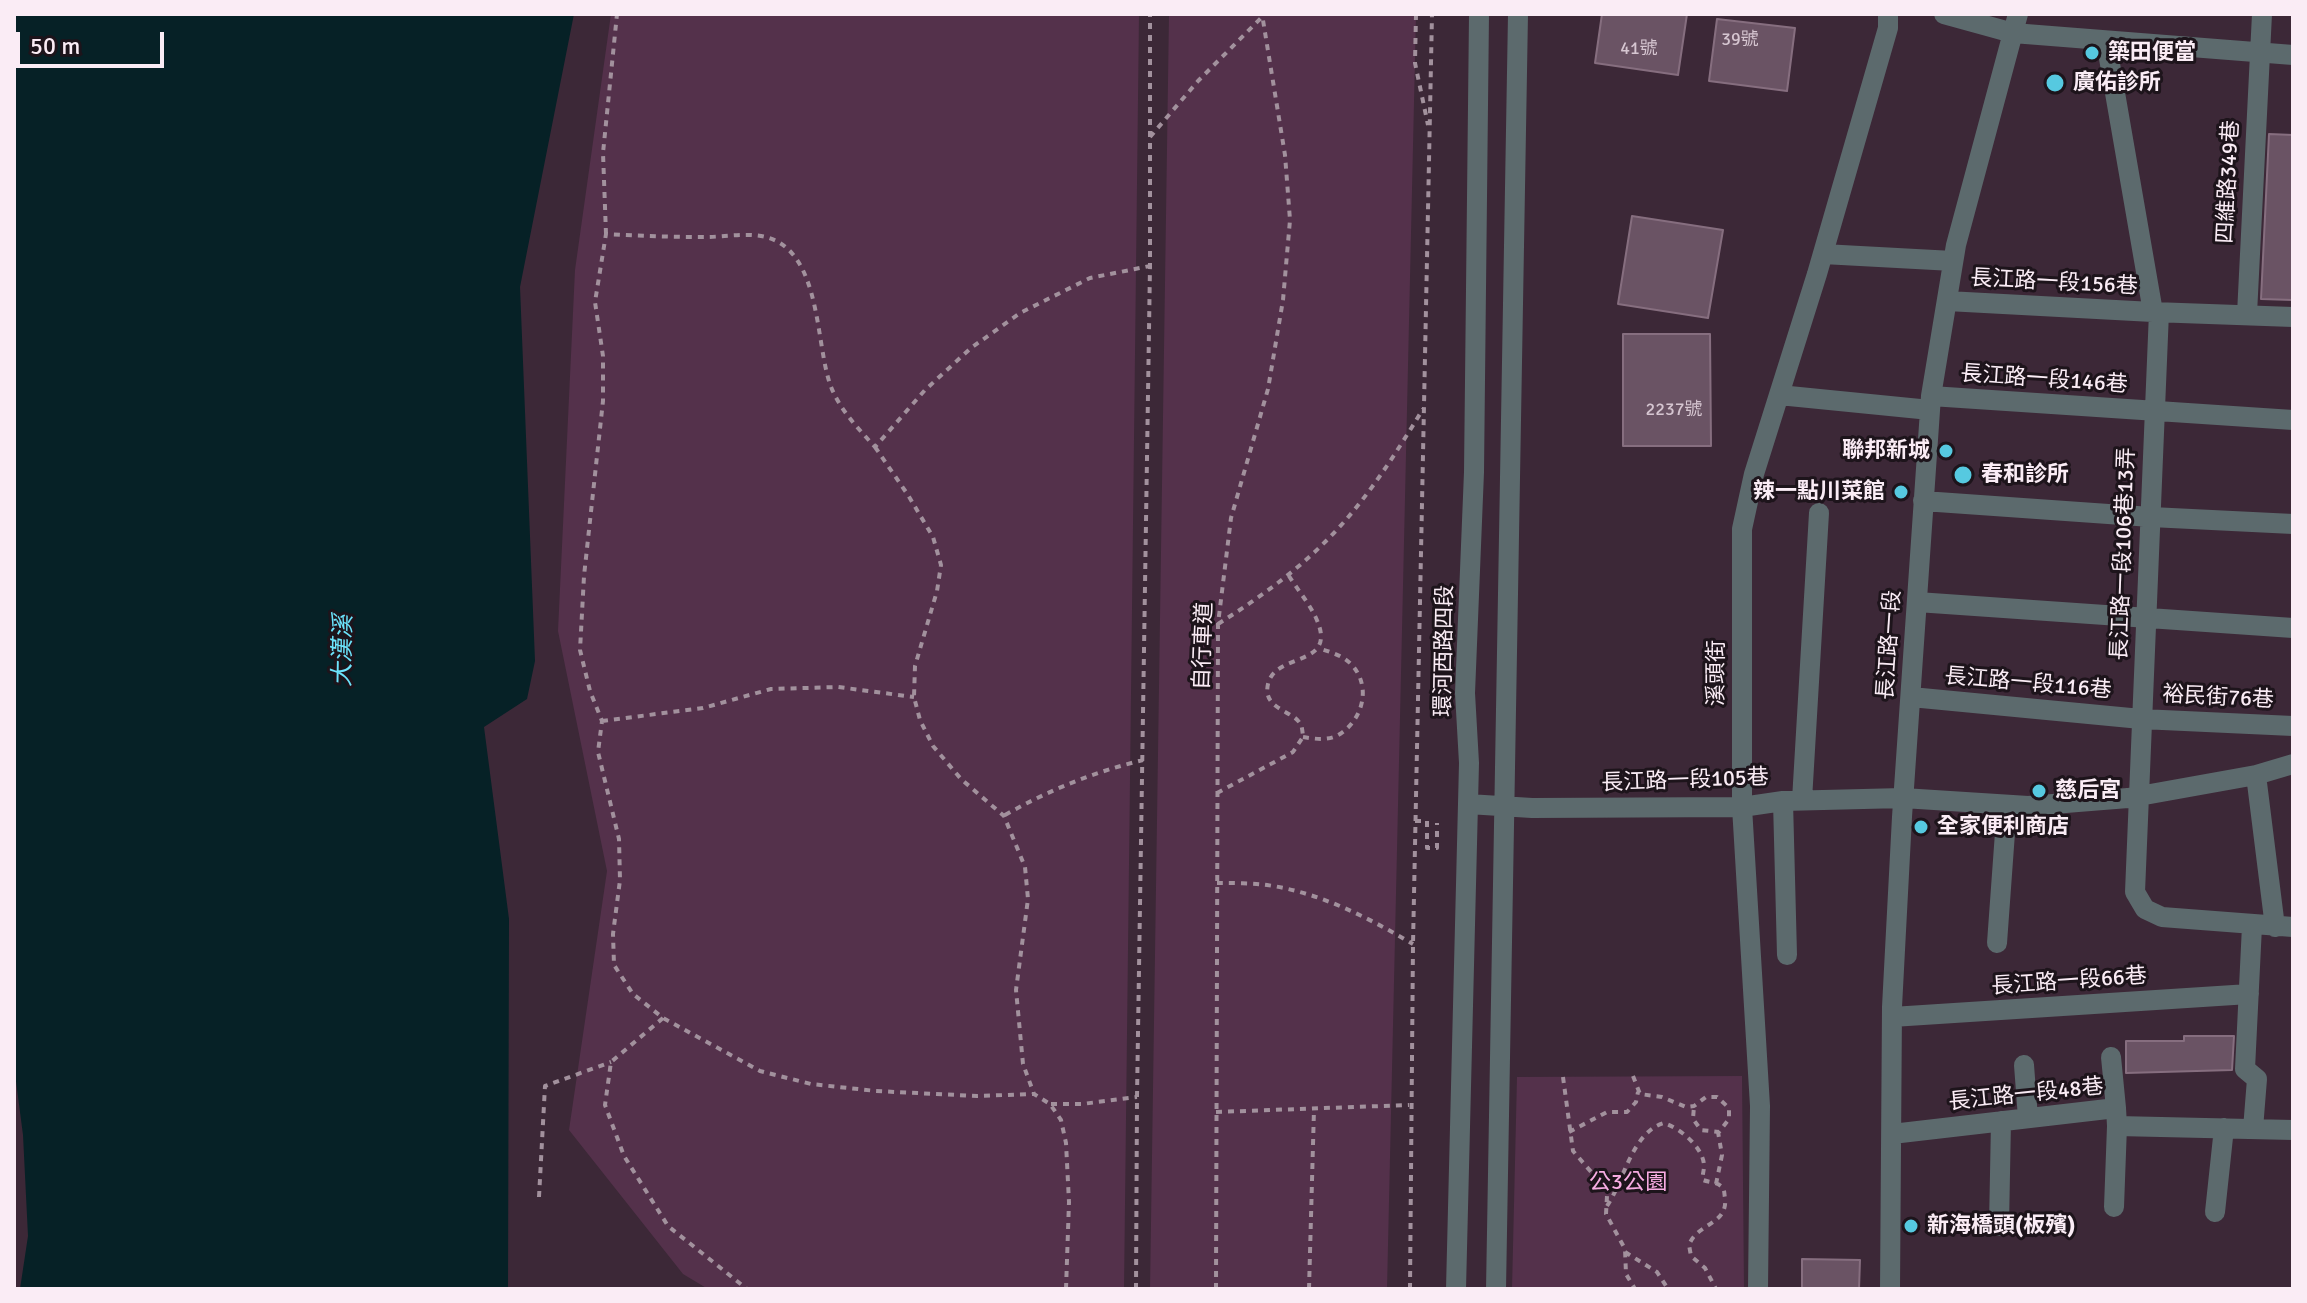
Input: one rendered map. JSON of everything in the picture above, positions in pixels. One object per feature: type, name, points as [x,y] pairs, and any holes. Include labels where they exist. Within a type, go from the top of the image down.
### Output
[{"type":"street","name":"環河西路四段","points":[[1456,1289],[1469,763],[1465,693],[1474,472],[1479,14]]},
{"type":"street","points":[[1496,1289],[1518,14]]},
{"type":"street","name":"溪頭街","points":[[1758,1289],[1760,1106],[1742,807],[1742,529],[1754,474],[1823,254],[1888,28],[1888,14]]},
{"type":"street","points":[[1944,14],[2016,23],[2106,41],[2293,55]]},
{"type":"street","name":"四維路349巷","points":[[2247,314],[2262,14]]},
{"type":"street","name":"長江路一段","points":[[1890,1289],[1892,1017],[1903,798],[1931,403],[1953,261],[2016,23]]},
{"type":"street","name":"長江路一段106巷13弄","points":[[2106,41],[2156,312],[2151,517],[2135,892],[2145,909],[2162,917],[2252,926]]},
{"type":"street","points":[[1823,254],[1953,261]]},
{"type":"street","name":"長江路一段156巷","points":[[1947,301],[2293,317]]},
{"type":"street","name":"長江路一段146巷","points":[[1779,395],[2293,420]]},
{"type":"street","points":[[1923,501],[2293,524]]},
{"type":"street","points":[[1787,955],[1793,801],[1819,513]]},
{"type":"street","points":[[1917,602],[2293,628]]},
{"type":"street","name":"長江路一段116巷","points":[[1911,697],[2141,719]]},
{"type":"street","name":"裕民街76巷","points":[[2141,719],[2293,726]]},
{"type":"street","name":"長江路一段105巷","points":[[1468,804],[1742,807],[1793,801],[1903,798],[2028,806],[2137,797],[2256,775],[2293,764]]},
{"type":"street","points":[[2253,1129],[2257,1079],[2245,1069],[2252,926],[2284,927],[2256,775]]},
{"type":"street","points":[[1997,943],[2007,805]]},
{"type":"street","name":"長江路一段66巷","points":[[1892,1017],[2249,994]]},
{"type":"street","points":[[2111,1057],[2116,1117],[2114,1207]]},
{"type":"street","points":[[2024,1065],[2028,1118]]},
{"type":"street","name":"長江路一段48巷","points":[[1892,1134],[2028,1118],[2116,1117],[2224,1128],[2293,1130]]},
{"type":"street","points":[[1999,1226],[2001,1121]]},
{"type":"street","points":[[2215,1212],[2224,1128]]},
{"type":"path","points":[[617,14],[603,153],[606,234],[595,302],[603,356],[603,401],[584,576],[580,650],[590,691],[602,721],[598,752],[619,839],[620,880],[613,934],[614,965],[633,994],[663,1018],[760,1071],[811,1084],[927,1095],[1034,1094],[1050,1104],[1061,1120],[1066,1143],[1069,1202],[1066,1289]]},
{"type":"path","points":[[1136,1289],[1150,266],[1150,14]]},
{"type":"path","points":[[1416,14],[1415,63],[1429,131]]},
{"type":"path","points":[[1410,1289],[1410,1105],[1432,14]]},
{"type":"path","points":[[1150,137],[1198,81],[1262,15]]},
{"type":"path","name":"自行車道","points":[[1216,1289],[1218,624],[1231,518],[1268,389],[1283,300],[1290,220],[1285,155],[1262,15]]},
{"type":"path","points":[[606,234],[760,236],[786,244],[800,260],[812,298],[830,384],[845,413],[875,447],[908,495],[933,537],[941,565],[937,591],[915,666],[914,697],[920,720],[933,746],[961,779],[1004,816],[1025,867],[1028,899],[1016,990],[1023,1064],[1034,1094]]},
{"type":"path","points":[[875,447],[925,390],[971,348],[1020,313],[1090,278],[1150,266]]},
{"type":"path","points":[[1218,624],[1289,576],[1327,541],[1400,447],[1424,408]]},
{"type":"path","points":[[1217,793],[1293,752],[1303,737],[1302,726],[1295,718],[1279,710],[1270,699],[1268,686],[1274,672],[1287,663],[1310,656],[1318,648],[1320,633],[1316,619],[1289,576]]},
{"type":"path","points":[[1303,737],[1318,740],[1338,736],[1355,721],[1363,702],[1363,684],[1353,666],[1337,654],[1318,648]]},
{"type":"path","points":[[602,721],[703,708],[771,689],[838,687],[914,697]]},
{"type":"path","points":[[1004,816],[1045,792],[1113,767],[1143,760]]},
{"type":"path","points":[[1415,821],[1427,821],[1427,848],[1437,848],[1437,823]]},
{"type":"path","points":[[1217,883],[1266,885],[1312,895],[1361,913],[1413,944]]},
{"type":"path","points":[[539,1197],[545,1086],[611,1062],[663,1018]]},
{"type":"path","points":[[611,1062],[605,1105],[624,1156],[668,1226],[747,1289]]},
{"type":"path","points":[[1569,1132],[1607,1112],[1627,1112],[1636,1102],[1638,1092],[1633,1076]]},
{"type":"path","points":[[1563,1077],[1573,1151],[1605,1188],[1606,1214],[1625,1252],[1626,1274],[1635,1289]]},
{"type":"path","points":[[1638,1092],[1686,1107],[1711,1096],[1726,1103],[1729,1119],[1718,1132],[1708,1133],[1696,1126],[1694,1106]]},
{"type":"path","points":[[1050,1104],[1082,1104],[1137,1097]]},
{"type":"path","points":[[1216,1112],[1410,1105]]},
{"type":"path","points":[[1309,1289],[1314,1109]]},
{"type":"path","points":[[1607,1206],[1635,1151],[1649,1132],[1660,1124],[1674,1126],[1695,1146],[1704,1165],[1703,1180],[1716,1184],[1725,1193],[1726,1205],[1721,1217],[1697,1232],[1689,1245],[1694,1261],[1705,1268],[1716,1289]]},
{"type":"path","points":[[1716,1184],[1722,1155],[1718,1132]]},
{"type":"path","points":[[1625,1252],[1657,1272],[1668,1289]]},
{"type":"green space","points":[[611,14],[1139,14],[1124,1289],[708,1289],[683,1274],[569,1130],[607,871],[558,631],[575,270]]},
{"type":"green space","points":[[1169,14],[1416,14],[1387,1289],[1150,1289]]},
{"type":"green space","name":"公3公園","points":[[1742,1076],[1744,1289],[1512,1289],[1517,1077]]},
{"type":"water","name":"大漢溪","points":[[14,14],[574,14],[520,287],[535,661],[527,699],[484,727],[509,919],[508,1289],[20,1289],[28,1236],[23,1135],[14,1066]]},
{"type":"building","points":[[1602,14],[1687,14],[1678,75],[1595,63]]},
{"type":"building","points":[[1717,19],[1795,28],[1787,91],[1709,81]]},
{"type":"building","points":[[2269,134],[2293,135],[2293,300],[2261,299]]},
{"type":"building","points":[[1632,216],[1723,230],[1708,318],[1618,304]]},
{"type":"building","points":[[1623,334],[1710,334],[1711,446],[1623,446]]},
{"type":"building","points":[[2184,1036],[2234,1036],[2232,1070],[2126,1073],[2126,1041],[2184,1041]]},
{"type":"building","points":[[1802,1259],[1860,1260],[1859,1289],[1802,1289]]},
{"type":"place","name":"築田便當","points":[[2092,53]]},
{"type":"place","name":"廣佑診所","points":[[2055,83]]},
{"type":"place","name":"聯邦新城","points":[[1946,451]]},
{"type":"place","name":"春和診所","points":[[1963,475]]},
{"type":"place","name":"辣一點川菜館","points":[[1901,492]]},
{"type":"place","name":"慈后宮","points":[[2039,791]]},
{"type":"place","name":"全家便利商店","points":[[1921,827]]},
{"type":"place","name":"新海橋頭(板殯)","points":[[1911,1226]]}]
